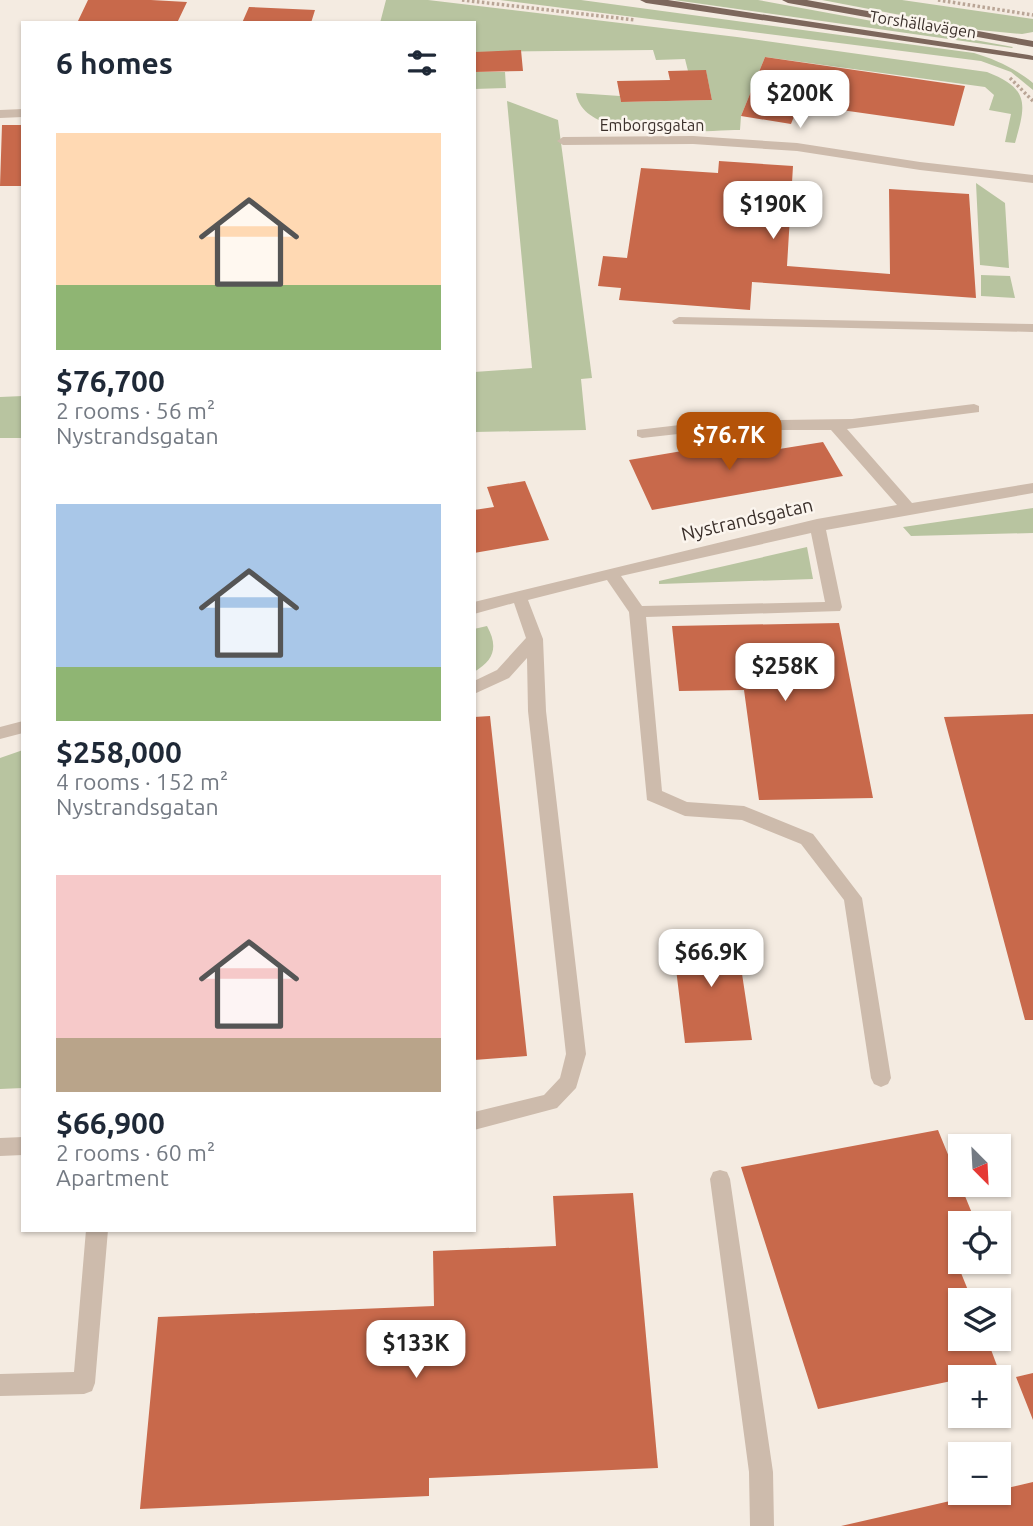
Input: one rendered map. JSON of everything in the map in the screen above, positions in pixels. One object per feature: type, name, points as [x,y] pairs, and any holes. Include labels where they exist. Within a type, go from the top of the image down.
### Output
[{"type":"main road","name":"Torshällavägen","points":[[646,0],[1032,54]]},
{"type":"main road","name":"Torshällavägen","points":[[788,0],[1032,54]]},
{"type":"street","points":[[0,114],[21,113]]},
{"type":"street","name":"Emborgsgatan","points":[[563,141],[693,140],[797,147],[1033,179]]},
{"type":"street","points":[[679,321],[1033,328]]},
{"type":"street","points":[[642,433],[676,426],[770,423],[835,425],[974,409]]},
{"type":"street","points":[[835,425],[907,507]]},
{"type":"street","name":"Nystrandsgatan","points":[[476,607],[817,524],[1033,488]]},
{"type":"street","points":[[637,612],[834,607],[817,524]]},
{"type":"street","points":[[611,573],[637,612],[653,795],[685,809],[744,813],[807,839],[853,898],[881,1078]]},
{"type":"street","points":[[476,1120],[550,1102],[569,1082],[576,1054],[537,711],[535,639],[519,596]]},
{"type":"street","points":[[476,687],[503,674],[535,639]]},
{"type":"street","points":[[0,733],[21,728]]},
{"type":"street","points":[[0,1147],[21,1146]]},
{"type":"street","points":[[720,1178],[761,1472],[762,1526]]},
{"type":"street","points":[[0,1385],[84,1384],[97,1232]]},
{"type":"path","points":[[938,0],[1033,15]]},
{"type":"green space","points":[[386,0],[428,0],[737,37],[987,72],[1001,78],[1018,92],[1021,99],[1021,118],[1015,143],[1005,142],[1011,114],[989,110],[994,95],[985,87],[765,57],[741,116],[740,130],[646,131],[600,120],[584,109],[576,93],[620,96],[621,102],[712,100],[706,71],[688,71],[685,59],[656,60],[653,50],[476,52],[476,21],[381,21]]},
{"type":"green space","points":[[500,0],[581,0],[974,53],[1019,73],[1033,83],[1033,90],[1011,72],[981,61]]},
{"type":"green space","points":[[674,0],[758,0],[1013,47],[1012,48]]},
{"type":"green space","points":[[822,0],[902,0],[1033,19],[1033,32],[1022,34],[979,30]]},
{"type":"green space","points":[[476,72],[505,72],[506,88],[476,89]]},
{"type":"green space","points":[[507,101],[558,120],[592,378],[581,379],[586,430],[476,432],[476,372],[532,368]]},
{"type":"green space","points":[[976,183],[1005,203],[1009,268],[980,265]]},
{"type":"green space","points":[[981,275],[1010,276],[1015,298],[981,296]]},
{"type":"green space","points":[[21,396],[21,438],[0,438],[0,397]]},
{"type":"green space","points":[[1033,508],[1033,533],[911,536],[903,527]]},
{"type":"green space","points":[[807,547],[813,579],[659,584],[659,581]]},
{"type":"green space","points":[[487,626],[493,646],[486,663],[476,671],[476,629]]},
{"type":"green space","points":[[21,751],[21,1088],[0,1089],[0,758]]},
{"type":"building","points":[[88,0],[187,2],[178,21],[78,21]]},
{"type":"building","points":[[249,7],[315,10],[312,21],[243,21]]},
{"type":"building","points":[[521,50],[523,71],[476,72],[476,52]]},
{"type":"building","points":[[765,57],[965,86],[954,126],[799,104],[791,124],[741,116]]},
{"type":"building","points":[[706,70],[712,100],[621,102],[617,81],[670,80],[668,71]]},
{"type":"building","points":[[2,125],[21,125],[21,186],[0,186]]},
{"type":"building","points":[[719,161],[793,166],[787,266],[890,274],[889,189],[969,194],[976,298],[752,282],[750,310],[619,300],[621,288],[598,286],[603,256],[627,258],[641,168],[718,173]]},
{"type":"building","points":[[753,439],[760,452],[823,442],[843,476],[652,510],[629,460]]},
{"type":"building","points":[[525,481],[549,540],[476,553],[476,510],[494,507],[487,487]]},
{"type":"building","points":[[839,623],[873,798],[759,800],[744,690],[679,691],[672,626]]},
{"type":"building","points":[[1033,714],[1033,1020],[1025,1020],[944,717]]},
{"type":"building","points":[[490,716],[527,1056],[476,1060],[476,717]]},
{"type":"building","points":[[736,934],[752,1040],[685,1043],[672,936]]},
{"type":"building","points":[[938,1130],[948,1154],[948,1197],[965,1197],[971,1211],[948,1211],[948,1274],[961,1274],[967,1288],[948,1288],[948,1351],[992,1351],[997,1365],[948,1365],[948,1382],[818,1409],[741,1167]]},
{"type":"building","points":[[633,1193],[658,1468],[429,1478],[429,1496],[140,1509],[158,1317],[434,1306],[433,1251],[556,1246],[553,1196]]},
{"type":"building","points":[[1033,1373],[1033,1420],[1016,1377]]},
{"type":"building","points":[[1033,1482],[1033,1526],[841,1526],[948,1501],[948,1505],[1011,1505],[1011,1487]]}]
